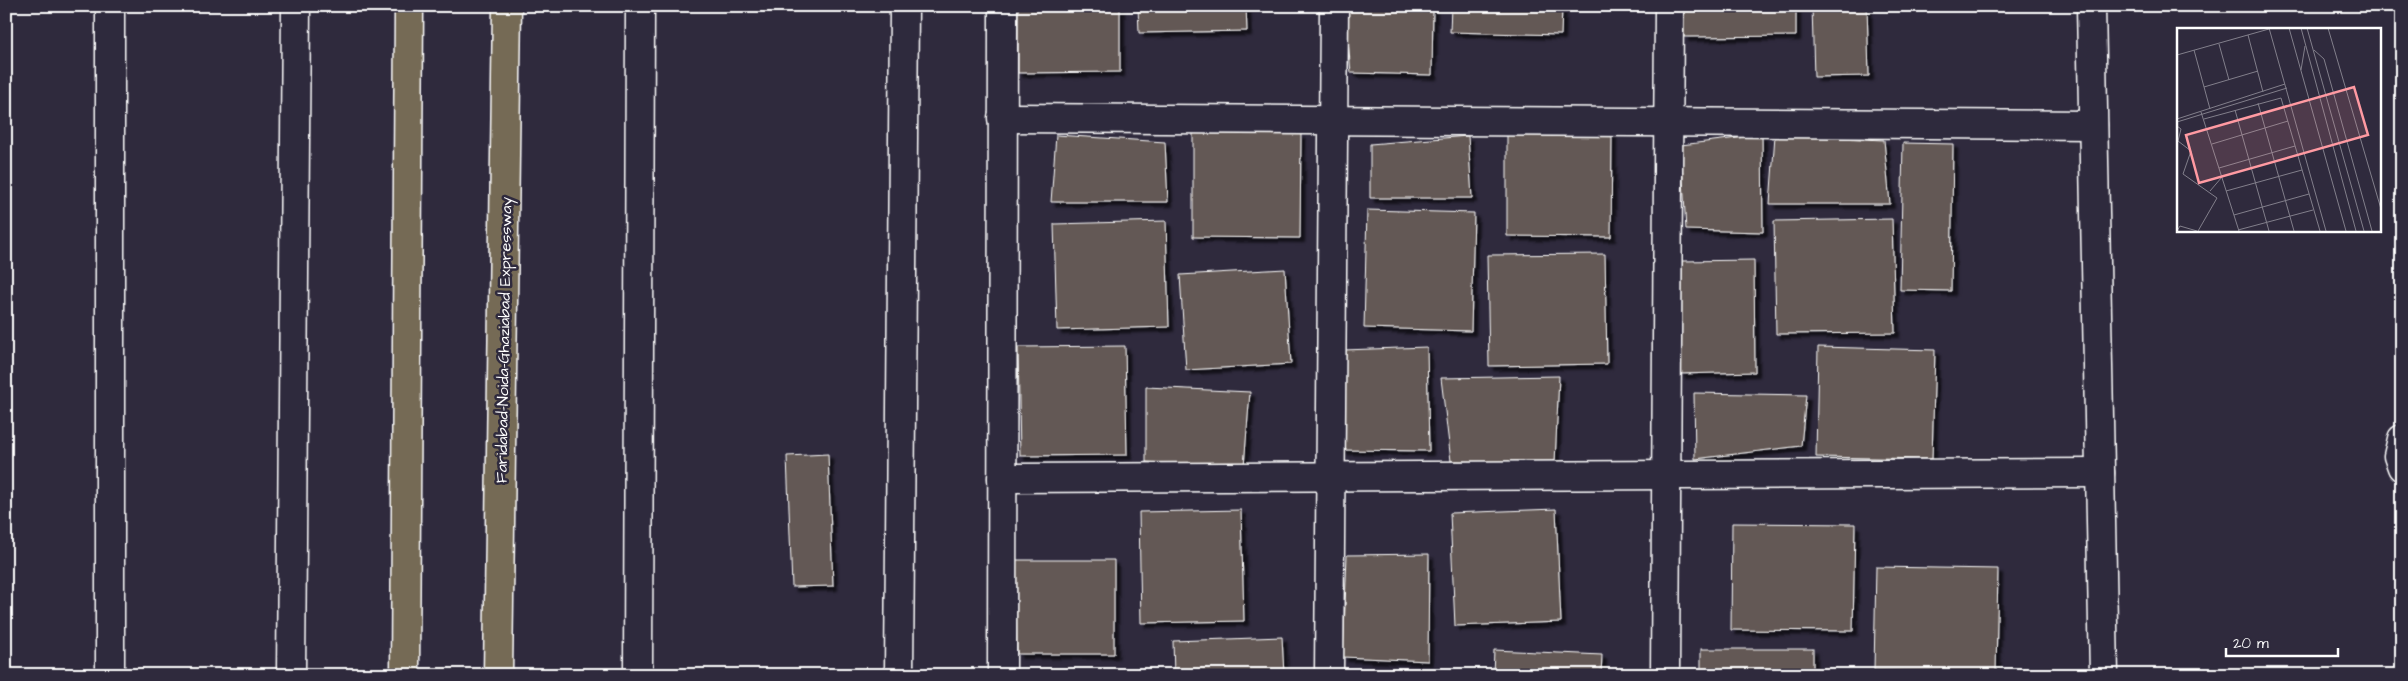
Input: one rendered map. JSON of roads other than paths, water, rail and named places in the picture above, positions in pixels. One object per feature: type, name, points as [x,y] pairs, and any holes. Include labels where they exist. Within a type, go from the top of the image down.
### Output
[{"type":"main road","points":[[405,675],[409,6]]},
{"type":"main road","name":"Faridabad-Noida-Ghaziabad Expressway","points":[[498,675],[507,6]]},
{"type":"street","points":[[110,6],[110,675]]},
{"type":"street","points":[[290,675],[296,6]]},
{"type":"street","points":[[638,675],[640,6]]},
{"type":"street","points":[[900,675],[904,6]]},
{"type":"street","points":[[1002,6],[1002,675]]},
{"type":"street","points":[[1329,675],[1334,6]]},
{"type":"street","points":[[1665,675],[1670,6]]},
{"type":"street","points":[[2091,6],[2104,675]]},
{"type":"street","points":[[1002,118],[1333,122],[2093,125]]},
{"type":"street","points":[[2402,439],[2398,456],[2402,467]]},
{"type":"street","points":[[1002,478],[2100,473]]}]
